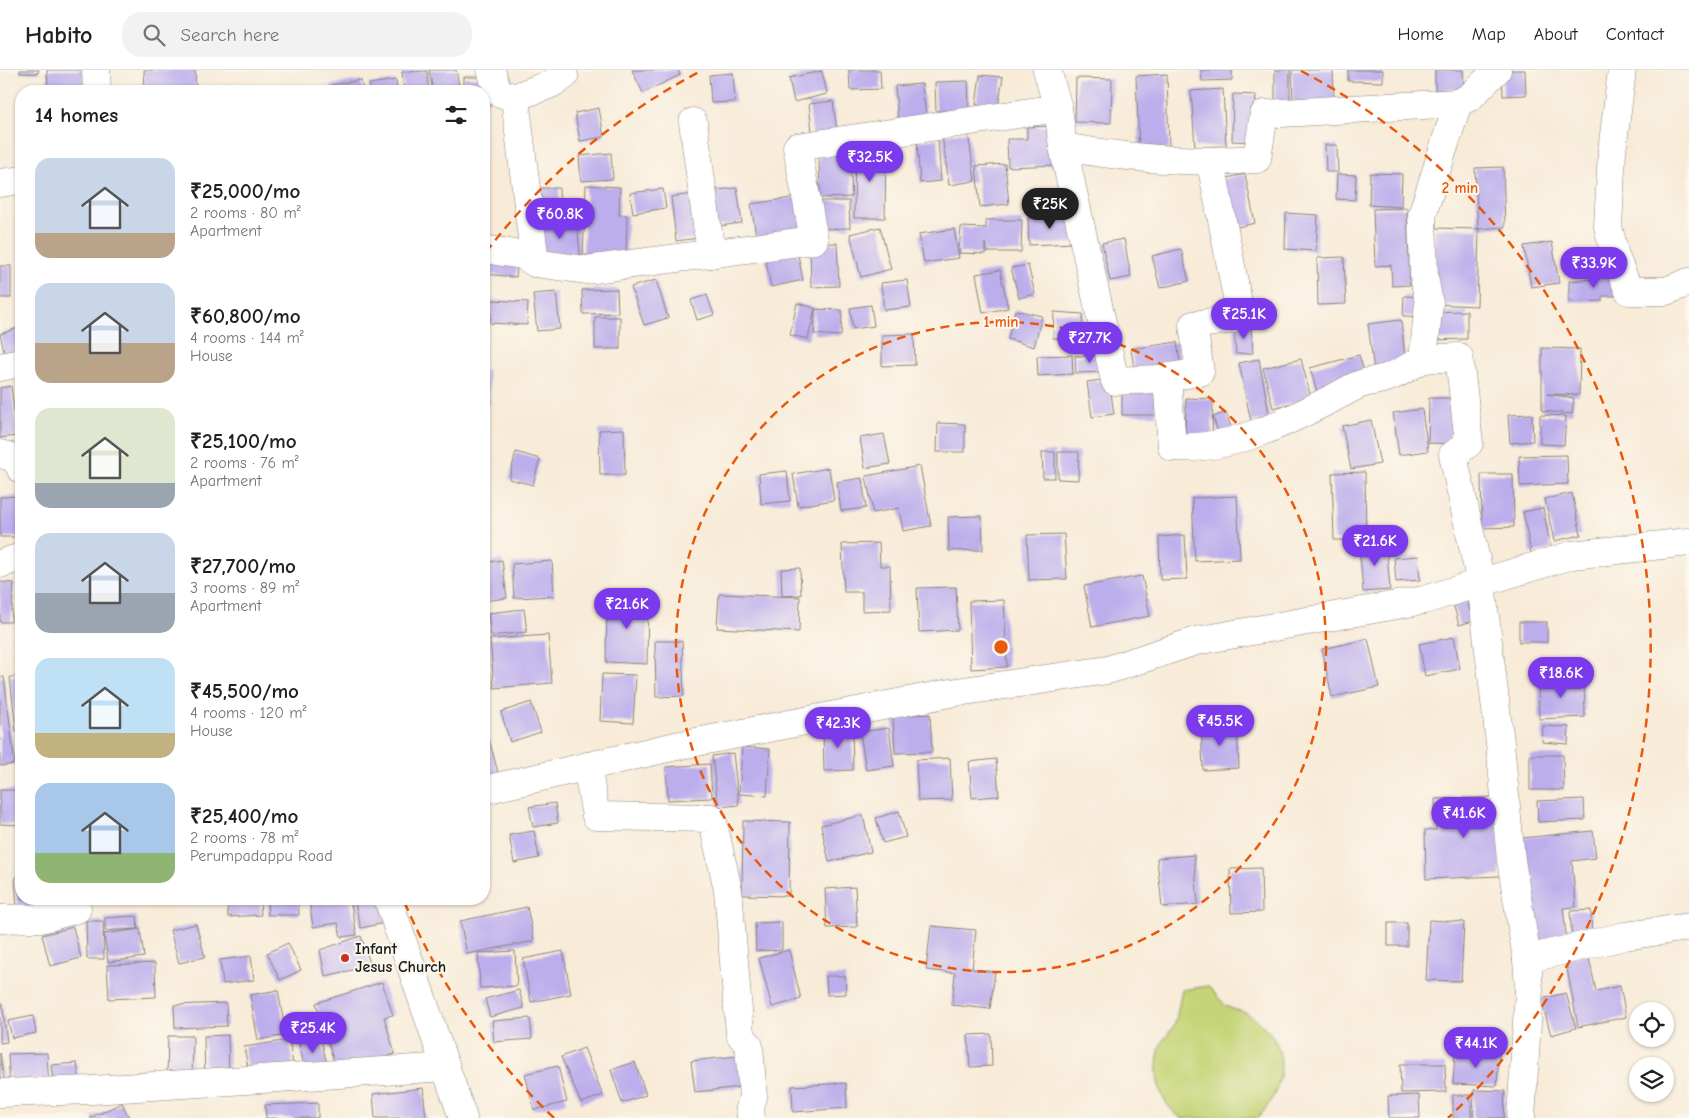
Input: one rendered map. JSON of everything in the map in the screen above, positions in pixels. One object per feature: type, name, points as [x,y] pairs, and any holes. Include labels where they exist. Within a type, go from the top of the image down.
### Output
[{"type":"street","points":[[96,70],[97,85]]},
{"type":"street","points":[[490,70],[498,92],[515,98],[524,93],[553,85],[564,76],[563,70]]},
{"type":"street","points":[[1047,70],[1058,108],[1063,147],[1115,381],[1167,378],[1200,372],[1192,325],[1242,318],[1211,163]]},
{"type":"street","points":[[1063,147],[1094,153],[1211,163],[1257,160],[1264,114],[1458,103],[1470,97],[1496,70]]},
{"type":"street","points":[[1622,70],[1612,151],[1608,226],[1615,256],[1629,291],[1666,291],[1689,282]]},
{"type":"street","points":[[515,98],[534,263]]},
{"type":"street","points":[[1423,359],[1429,303],[1424,276],[1422,215],[1458,103]]},
{"type":"street","points":[[490,251],[522,256],[534,263],[586,270],[814,240],[796,147],[1058,108]]},
{"type":"street","points":[[693,122],[711,254]]},
{"type":"street","points":[[0,183],[15,181]]},
{"type":"street","points":[[1167,378],[1172,448],[1196,449],[1240,440],[1326,403],[1358,385],[1390,377],[1423,359],[1458,357],[1469,442],[1453,455],[1481,582],[1500,743],[1511,860],[1527,959],[1529,990],[1520,1118]]},
{"type":"street","points":[[0,367],[15,363]]},
{"type":"street","points":[[0,454],[15,458]]},
{"type":"street","points":[[490,789],[676,746],[950,693],[1108,670],[1196,641],[1424,600],[1572,555],[1689,542]]},
{"type":"street","points":[[0,564],[15,559]]},
{"type":"street","points":[[587,766],[596,816],[712,818],[728,890],[740,1034],[749,1046],[753,1097],[750,1108],[751,1118]]},
{"type":"street","points":[[0,919],[45,918],[77,909],[77,905]]},
{"type":"street","points":[[390,905],[463,1118]]},
{"type":"street","points":[[1527,959],[1625,936],[1689,927]]},
{"type":"street","points":[[0,1094],[92,1090],[446,1067]]},
{"type":"green space","points":[[1208,986],[1226,1006],[1248,1014],[1260,1023],[1272,1036],[1278,1048],[1281,1060],[1281,1073],[1278,1085],[1266,1108],[1257,1118],[1181,1118],[1166,1103],[1162,1094],[1157,1075],[1158,1054],[1162,1041],[1171,1030],[1177,1017],[1182,990]]},
{"type":"building","points":[[20,70],[39,70],[38,73],[20,73]]},
{"type":"building","points":[[47,70],[84,70],[84,85],[48,85]]},
{"type":"building","points":[[144,70],[195,70],[196,85],[145,85]]},
{"type":"building","points":[[429,70],[456,70],[459,85],[432,85]]},
{"type":"building","points":[[632,70],[678,70],[680,75],[643,93]]},
{"type":"building","points":[[849,70],[880,70],[881,89],[850,90]]},
{"type":"building","points":[[1201,70],[1232,70],[1232,80],[1202,81]]},
{"type":"building","points":[[1275,70],[1290,70],[1290,106],[1275,106]]},
{"type":"building","points":[[1292,70],[1333,70],[1334,102],[1293,104]]},
{"type":"building","points":[[1348,70],[1383,70],[1383,82],[1348,81]]},
{"type":"building","points":[[1435,70],[1463,70],[1464,89],[1435,90]]},
{"type":"building","points":[[1502,70],[1525,70],[1526,95],[1503,96]]},
{"type":"building","points":[[427,71],[428,85],[403,85],[402,72]]},
{"type":"building","points":[[822,71],[827,94],[794,102],[789,78]]},
{"type":"building","points":[[733,73],[735,102],[711,103],[709,75]]},
{"type":"building","points":[[1167,74],[1169,148],[1139,149],[1136,76]]},
{"type":"building","points":[[980,75],[1003,77],[998,108],[976,105]]},
{"type":"building","points":[[464,77],[490,77],[490,85],[464,85]]},
{"type":"building","points":[[1076,78],[1112,79],[1111,123],[1075,122]]},
{"type":"building","points":[[361,80],[362,85],[331,85]]},
{"type":"building","points":[[396,80],[396,85],[369,85]]},
{"type":"building","points":[[968,81],[969,110],[936,111],[935,82]]},
{"type":"building","points":[[922,84],[926,116],[898,120],[895,86]]},
{"type":"building","points":[[1223,89],[1226,146],[1195,147],[1191,91]]},
{"type":"building","points":[[1233,94],[1256,95],[1254,142],[1232,141]]},
{"type":"building","points":[[833,101],[838,138],[813,141],[809,104]]},
{"type":"building","points":[[599,108],[604,137],[580,141],[575,113]]},
{"type":"building","points":[[1057,126],[1058,165],[1008,167],[1007,139],[1027,139],[1027,127]]},
{"type":"building","points":[[968,132],[975,181],[949,185],[942,135]]},
{"type":"building","points":[[938,139],[941,181],[920,183],[917,141]]},
{"type":"building","points":[[1325,145],[1337,145],[1338,172],[1326,172]]},
{"type":"building","points":[[855,149],[886,149],[885,218],[854,218]]},
{"type":"building","points":[[611,153],[613,179],[581,181],[579,156]]},
{"type":"building","points":[[850,155],[852,197],[820,198],[819,156]]},
{"type":"building","points":[[1005,164],[1009,204],[980,207],[976,166]]},
{"type":"building","points":[[1503,167],[1505,227],[1478,229],[1475,168]]},
{"type":"building","points":[[1370,173],[1402,174],[1401,207],[1369,205]]},
{"type":"building","points":[[1245,174],[1255,223],[1233,228],[1222,179]]},
{"type":"building","points":[[1337,174],[1356,175],[1355,200],[1336,199]]},
{"type":"building","points":[[586,185],[620,187],[619,215],[627,215],[626,257],[583,255]]},
{"type":"building","points":[[530,188],[559,188],[560,216],[530,216]]},
{"type":"building","points":[[737,188],[742,223],[711,227],[706,191]]},
{"type":"building","points":[[663,189],[666,208],[633,213],[630,193]]},
{"type":"building","points":[[700,193],[706,237],[676,241],[671,197]]},
{"type":"building","points":[[798,197],[805,235],[757,242],[751,204]]},
{"type":"building","points":[[821,201],[849,201],[850,228],[822,229]]},
{"type":"building","points":[[1407,208],[1410,285],[1392,286],[1391,265],[1375,266],[1373,209]]},
{"type":"building","points":[[1286,213],[1318,215],[1316,251],[1285,249]]},
{"type":"building","points":[[1072,216],[1073,243],[1029,245],[1028,218]]},
{"type":"building","points":[[986,220],[1022,220],[1021,252],[986,252],[985,243],[985,254],[959,253],[961,227],[986,228]]},
{"type":"building","points":[[577,221],[580,255],[543,259],[540,224]]},
{"type":"building","points":[[880,227],[891,269],[861,277],[850,234]]},
{"type":"building","points":[[1435,228],[1479,229],[1477,306],[1433,304]]},
{"type":"building","points":[[954,229],[959,258],[924,263],[919,234]]},
{"type":"building","points":[[1124,239],[1131,277],[1110,281],[1102,243]]},
{"type":"building","points":[[1552,242],[1559,283],[1531,287],[1524,246]]},
{"type":"building","points":[[837,243],[839,286],[811,287],[810,244]]},
{"type":"building","points":[[796,245],[803,280],[771,287],[764,251]]},
{"type":"building","points":[[1181,249],[1189,281],[1160,288],[1152,256]]},
{"type":"building","points":[[490,255],[518,258],[516,277],[490,275]]},
{"type":"building","points":[[1344,257],[1346,304],[1318,305],[1317,258]]},
{"type":"building","points":[[1028,265],[1035,294],[1019,298],[1011,268]]},
{"type":"building","points":[[0,266],[11,266],[11,298],[0,298]]},
{"type":"building","points":[[1000,270],[1008,308],[983,313],[976,274]]},
{"type":"building","points":[[1620,277],[1620,296],[1602,296],[1602,301],[1569,302],[1569,281]]},
{"type":"building","points":[[656,280],[668,318],[644,325],[631,287]]},
{"type":"building","points":[[907,280],[911,307],[884,310],[881,283]]},
{"type":"building","points":[[617,289],[618,313],[583,314],[582,290]]},
{"type":"building","points":[[556,292],[560,329],[537,331],[533,294]]},
{"type":"building","points":[[707,295],[714,315],[697,320],[691,300]]},
{"type":"building","points":[[1404,296],[1423,297],[1422,317],[1403,316]]},
{"type":"building","points":[[492,300],[528,302],[527,325],[490,323]]},
{"type":"building","points":[[797,303],[815,308],[808,339],[790,335]]},
{"type":"building","points":[[871,305],[874,326],[853,329],[850,308]]},
{"type":"building","points":[[815,309],[842,310],[841,336],[814,334]]},
{"type":"building","points":[[1015,310],[1042,316],[1034,347],[1008,339]]},
{"type":"building","points":[[1467,311],[1467,339],[1431,340],[1431,312]]},
{"type":"building","points":[[1054,312],[1083,314],[1082,340],[1053,338]]},
{"type":"building","points":[[595,317],[620,317],[620,349],[595,349]]},
{"type":"building","points":[[1401,320],[1406,367],[1374,371],[1368,324]]},
{"type":"building","points":[[1251,326],[1253,353],[1236,354],[1234,327]]},
{"type":"building","points":[[15,329],[15,357],[6,360],[0,334]]},
{"type":"building","points":[[914,334],[915,365],[882,366],[882,335]]},
{"type":"building","points":[[1177,342],[1181,368],[1135,375],[1131,349]]},
{"type":"building","points":[[1542,348],[1580,349],[1579,395],[1547,394],[1574,398],[1572,414],[1542,411]]},
{"type":"building","points":[[1072,355],[1073,374],[1038,376],[1037,356]]},
{"type":"building","points":[[1359,355],[1366,379],[1317,392],[1310,368]]},
{"type":"building","points":[[1075,356],[1105,356],[1106,372],[1076,373]]},
{"type":"building","points":[[1259,359],[1270,419],[1251,422],[1239,363]]},
{"type":"building","points":[[1301,359],[1311,398],[1273,408],[1263,368]]},
{"type":"building","points":[[1109,379],[1114,414],[1092,417],[1087,382]]},
{"type":"building","points":[[11,386],[15,436],[0,438],[0,388]]},
{"type":"building","points":[[1122,386],[1155,386],[1156,415],[1122,415]]},
{"type":"building","points":[[1186,398],[1213,399],[1212,443],[1185,443]]},
{"type":"building","points":[[1429,398],[1460,398],[1459,444],[1428,443]]},
{"type":"building","points":[[1422,409],[1428,451],[1399,455],[1393,413]]},
{"type":"building","points":[[1226,412],[1233,433],[1220,438],[1213,417]]},
{"type":"building","points":[[1532,414],[1533,441],[1510,443],[1508,415]]},
{"type":"building","points":[[1540,415],[1566,416],[1564,445],[1540,444]]},
{"type":"building","points":[[1371,420],[1380,464],[1351,469],[1342,426]]},
{"type":"building","points":[[938,423],[965,424],[965,452],[937,452]]},
{"type":"building","points":[[624,429],[625,475],[600,475],[599,430]]},
{"type":"building","points":[[884,434],[890,464],[865,468],[860,438]]},
{"type":"building","points":[[516,452],[540,459],[533,485],[509,479]]},
{"type":"building","points":[[1042,452],[1055,452],[1055,478],[1043,478]]},
{"type":"building","points":[[1058,452],[1079,452],[1078,480],[1058,479]]},
{"type":"building","points":[[1567,455],[1568,484],[1520,486],[1519,456]]},
{"type":"building","points":[[920,466],[931,526],[903,531],[899,508],[873,513],[866,476]]},
{"type":"building","points":[[829,468],[834,500],[798,506],[793,474]]},
{"type":"building","points":[[787,471],[790,501],[761,504],[759,474]]},
{"type":"building","points":[[1365,472],[1366,540],[1334,540],[1332,473]]},
{"type":"building","points":[[1481,474],[1513,474],[1514,527],[1482,528]]},
{"type":"building","points":[[862,478],[866,508],[841,511],[837,482]]},
{"type":"building","points":[[1572,493],[1581,535],[1554,541],[1545,499]]},
{"type":"building","points":[[15,496],[15,537],[0,537],[0,497]]},
{"type":"building","points":[[1237,496],[1240,559],[1195,561],[1192,498]]},
{"type":"building","points":[[1543,508],[1551,549],[1531,553],[1523,512]]},
{"type":"building","points":[[982,516],[983,550],[949,551],[948,517]]},
{"type":"building","points":[[1064,534],[1067,579],[1029,580],[1027,535]]},
{"type":"building","points":[[1185,535],[1187,579],[1160,580],[1159,537]]},
{"type":"building","points":[[1386,541],[1390,590],[1363,592],[1359,543]]},
{"type":"building","points":[[879,543],[880,566],[890,566],[891,610],[862,611],[862,592],[844,592],[842,544]]},
{"type":"building","points":[[1418,556],[1420,580],[1396,582],[1394,558]]},
{"type":"building","points":[[502,560],[507,598],[490,600],[490,562]]},
{"type":"building","points":[[552,561],[554,596],[514,598],[512,564]]},
{"type":"building","points":[[800,568],[801,595],[782,596],[781,569]]},
{"type":"building","points":[[1142,576],[1150,616],[1092,627],[1084,586]]},
{"type":"building","points":[[0,582],[14,583],[11,622],[0,622]]},
{"type":"building","points":[[956,587],[958,630],[919,632],[917,588]]},
{"type":"building","points":[[719,594],[800,597],[799,632],[717,628]]},
{"type":"building","points":[[607,597],[648,599],[647,664],[606,662]]},
{"type":"building","points":[[1004,600],[1007,667],[971,669],[969,601]]},
{"type":"building","points":[[1467,600],[1473,621],[1459,625],[1453,603]]},
{"type":"building","points":[[524,609],[527,632],[491,636],[490,613]]},
{"type":"building","points":[[1519,622],[1547,622],[1547,642],[1519,642]]},
{"type":"building","points":[[548,635],[552,683],[494,688],[490,639]]},
{"type":"building","points":[[1454,637],[1460,669],[1425,676],[1419,644]]},
{"type":"building","points":[[1368,639],[1379,687],[1332,697],[1322,649]]},
{"type":"building","points":[[655,641],[682,641],[684,696],[656,697]]},
{"type":"building","points":[[602,674],[636,675],[633,723],[600,721]]},
{"type":"building","points":[[0,677],[4,677],[15,764],[0,766]]},
{"type":"building","points":[[10,677],[15,677],[15,722]]},
{"type":"building","points":[[1584,680],[1585,717],[1539,719],[1538,681]]},
{"type":"building","points":[[531,702],[541,732],[510,742],[501,712]]},
{"type":"building","points":[[930,714],[932,752],[895,753],[893,716]]},
{"type":"building","points":[[1237,725],[1239,768],[1203,770],[1201,726]]},
{"type":"building","points":[[1543,726],[1569,727],[1568,744],[1542,742]]},
{"type":"building","points":[[852,728],[853,770],[824,771],[823,729]]},
{"type":"building","points":[[889,728],[894,766],[866,770],[860,732]]},
{"type":"building","points":[[490,743],[501,784],[490,787]]},
{"type":"building","points":[[742,747],[770,749],[767,796],[739,794]]},
{"type":"building","points":[[733,753],[739,805],[718,807],[712,756]]},
{"type":"building","points":[[1530,755],[1563,755],[1564,790],[1530,790]]},
{"type":"building","points":[[950,758],[952,800],[918,801],[916,760]]},
{"type":"building","points":[[996,759],[999,796],[972,798],[969,762]]},
{"type":"building","points":[[710,764],[712,798],[668,800],[666,767]]},
{"type":"building","points":[[0,790],[15,790],[15,825],[0,824]]},
{"type":"building","points":[[1498,797],[1500,876],[1426,879],[1425,830],[1436,830],[1435,799]]},
{"type":"building","points":[[1584,799],[1585,820],[1538,822],[1537,801]]},
{"type":"building","points":[[555,803],[558,823],[533,827],[529,807]]},
{"type":"building","points":[[899,811],[906,837],[883,843],[876,818]]},
{"type":"building","points":[[863,815],[871,852],[829,862],[821,825]]},
{"type":"building","points":[[743,821],[790,822],[789,896],[742,895]]},
{"type":"building","points":[[534,831],[539,858],[514,863],[509,835]]},
{"type":"building","points":[[1593,831],[1596,858],[1572,861],[1576,907],[1563,908],[1567,943],[1534,946],[1522,838]]},
{"type":"building","points":[[1194,855],[1198,904],[1162,907],[1157,858]]},
{"type":"building","points":[[1261,868],[1262,912],[1231,913],[1230,869]]},
{"type":"building","points":[[855,887],[857,927],[827,928],[825,889]]},
{"type":"building","points":[[17,905],[42,905],[17,911]]},
{"type":"building","points":[[227,905],[260,905],[261,915],[228,917]]},
{"type":"building","points":[[267,905],[298,905],[299,915],[268,915]]},
{"type":"building","points":[[310,905],[351,905],[357,935],[341,937],[338,923],[313,927]]},
{"type":"building","points":[[355,905],[385,905],[389,922],[361,928]]},
{"type":"building","points":[[527,907],[534,941],[467,954],[460,921]]},
{"type":"building","points":[[1591,910],[1592,941],[1572,941],[1570,911]]},
{"type":"building","points":[[137,916],[138,929],[105,931],[105,918]]},
{"type":"building","points":[[1429,920],[1464,922],[1461,981],[1426,980]]},
{"type":"building","points":[[86,921],[103,921],[104,959],[87,959]]},
{"type":"building","points":[[782,922],[782,950],[756,951],[755,923]]},
{"type":"building","points":[[1388,923],[1407,923],[1407,946],[1388,946]]},
{"type":"building","points":[[196,924],[205,957],[179,963],[170,930]]},
{"type":"building","points":[[931,926],[976,930],[972,969],[995,972],[990,1009],[952,1005],[955,973],[926,970]]},
{"type":"building","points":[[73,927],[81,958],[50,966],[42,935]]},
{"type":"building","points":[[140,929],[144,957],[108,962],[104,934]]},
{"type":"building","name":"Infant Jesus Church","points":[[361,936],[371,966],[325,976],[320,950]]},
{"type":"building","points":[[288,943],[301,970],[280,980],[267,953]]},
{"type":"building","points":[[789,950],[801,999],[772,1007],[759,958]]},
{"type":"building","points":[[515,951],[517,986],[480,988],[478,953]]},
{"type":"building","points":[[563,951],[571,994],[531,1002],[523,959]]},
{"type":"building","points":[[1588,953],[1596,991],[1620,986],[1626,1017],[1578,1027],[1565,958]]},
{"type":"building","points":[[251,956],[254,980],[223,984],[220,960]]},
{"type":"building","points":[[155,963],[156,997],[109,999],[107,965]]},
{"type":"building","points":[[826,976],[845,976],[846,994],[827,995]]},
{"type":"building","points":[[382,982],[393,1015],[384,1017],[395,1054],[337,1072],[316,1003]]},
{"type":"building","points":[[278,990],[286,1035],[258,1040],[250,995]]},
{"type":"building","points":[[519,990],[524,1008],[490,1017],[485,999]]},
{"type":"building","points":[[1566,993],[1576,1028],[1551,1035],[1541,999]]},
{"type":"building","points":[[2,1003],[7,1042],[0,1043],[0,1004]]},
{"type":"building","points":[[226,1003],[227,1026],[175,1028],[174,1005]]},
{"type":"building","points":[[33,1016],[36,1033],[12,1038],[8,1021]]},
{"type":"building","points":[[530,1018],[532,1039],[494,1042],[492,1021]]},
{"type":"building","points":[[320,1034],[328,1069],[306,1074],[298,1039]]},
{"type":"building","points":[[991,1034],[992,1066],[970,1067],[968,1035]]},
{"type":"building","points":[[228,1035],[229,1080],[205,1081],[204,1036]]},
{"type":"building","points":[[168,1036],[193,1036],[192,1077],[167,1077]]},
{"type":"building","points":[[289,1040],[294,1071],[250,1078],[244,1047]]},
{"type":"building","points":[[584,1048],[603,1095],[581,1103],[561,1057]]},
{"type":"building","points":[[1455,1052],[1499,1054],[1497,1086],[1453,1084]]},
{"type":"building","points":[[0,1053],[4,1081],[0,1081]]},
{"type":"building","points":[[47,1053],[49,1089],[10,1090],[8,1054]]},
{"type":"building","points":[[747,1055],[751,1086],[695,1092],[691,1061]]},
{"type":"building","points":[[635,1062],[646,1095],[622,1103],[611,1070]]},
{"type":"building","points":[[77,1063],[80,1086],[54,1089],[51,1065]]},
{"type":"building","points":[[1400,1064],[1445,1064],[1446,1092],[1401,1093]]},
{"type":"building","points":[[558,1066],[567,1102],[534,1110],[525,1074]]},
{"type":"building","points":[[846,1083],[847,1108],[793,1112],[792,1086]]},
{"type":"building","points":[[423,1088],[426,1118],[375,1118],[373,1094]]},
{"type":"building","points":[[1474,1090],[1505,1091],[1504,1118],[1473,1118]]},
{"type":"building","points":[[1419,1095],[1420,1118],[1389,1118],[1388,1096]]},
{"type":"building","points":[[1453,1095],[1471,1095],[1471,1118],[1453,1118]]},
{"type":"building","points":[[122,1103],[129,1118],[90,1118]]},
{"type":"building","points":[[318,1103],[318,1118],[266,1118],[265,1105]]},
{"type":"place","name":"Infant Jesus Church","points":[[345,958]]}]
